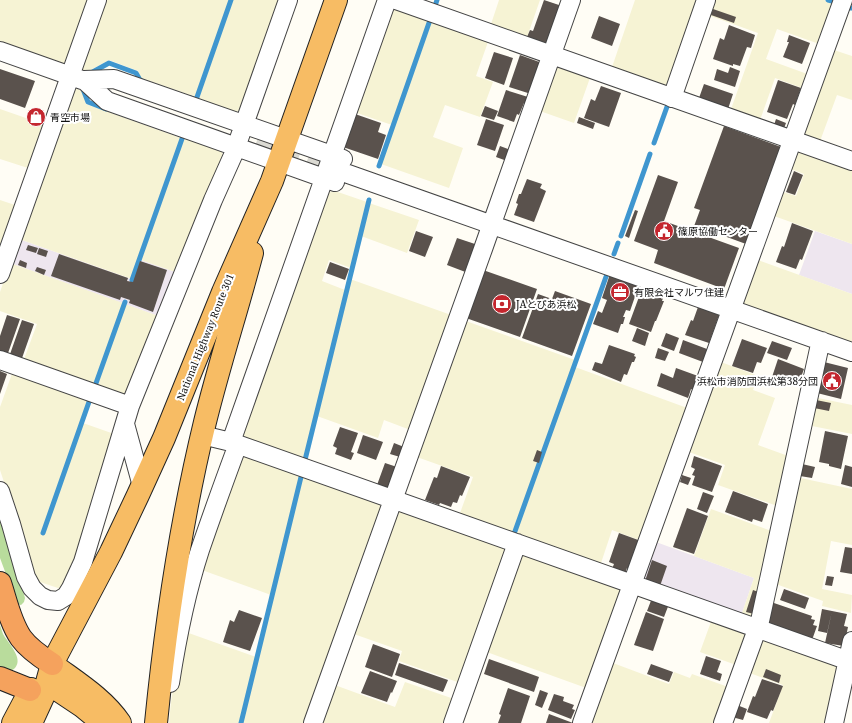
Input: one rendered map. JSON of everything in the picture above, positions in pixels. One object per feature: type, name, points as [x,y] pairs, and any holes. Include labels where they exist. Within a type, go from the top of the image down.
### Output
[{"type":"highway","name":"National Highway Route 301","points":[[52,664],[111,552],[167,431],[223,292],[275,171],[336,0]]},
{"type":"highway","points":[[156,723],[164,645],[186,509],[202,435],[275,171]]},
{"type":"highway","points":[[0,583],[15,627],[22,639],[31,649],[104,704],[120,723]]},
{"type":"highway","points":[[13,723],[37,693],[52,664]]},
{"type":"highway","points":[[52,664],[50,678],[54,688],[82,706],[102,723]]},
{"type":"highway","points":[[0,678],[37,693],[81,723]]},
{"type":"highway","points":[[31,723],[37,693]]},
{"type":"street","points":[[0,274],[77,78],[97,0]]},
{"type":"street","points":[[0,491],[26,577],[32,588],[40,596],[48,600],[58,600],[66,596],[83,562],[130,406],[213,200],[288,0]]},
{"type":"street","points":[[166,723],[173,663],[200,550],[235,443],[388,0]]},
{"type":"street","points":[[396,0],[852,162]]},
{"type":"street","points":[[313,723],[393,499],[485,222],[552,55],[571,0]]},
{"type":"street","points":[[672,98],[706,0]]},
{"type":"street","points":[[582,723],[843,0]]},
{"type":"street","points":[[0,51],[237,135],[287,140],[330,168],[447,222],[485,222]]},
{"type":"street","points":[[237,135],[275,171],[330,168],[455,199],[485,222],[852,352]]},
{"type":"street","points":[[723,723],[760,621],[822,341]]},
{"type":"street","points":[[0,360],[130,406]]},
{"type":"street","points":[[125,424],[142,486]]},
{"type":"street","points":[[202,435],[235,443],[850,661]]},
{"type":"street","points":[[453,723],[517,543]]},
{"type":"street","points":[[834,723],[850,661],[852,641]]},
{"type":"shaded area","points":[[0,0],[91,0],[68,65],[63,67],[0,45]]},
{"type":"shaded area","points":[[103,0],[230,0],[196,97],[141,78],[138,71],[109,60],[83,74],[80,73]]},
{"type":"shaded area","points":[[233,0],[282,0],[244,108],[236,112],[198,98]]},
{"type":"shaded area","points":[[499,0],[540,0],[526,40],[490,27]]},
{"type":"shaded area","points":[[635,0],[703,0],[672,88],[611,70]]},
{"type":"shaded area","points":[[710,0],[824,0],[836,4],[822,45],[777,29],[766,59],[810,75],[805,89],[775,78],[759,123],[730,112],[758,33],[705,14]]},
{"type":"shaded area","points":[[398,7],[430,18],[392,125],[354,112],[390,11]]},
{"type":"shaded area","points":[[432,19],[489,39],[476,76],[493,82],[480,117],[445,105],[433,137],[463,148],[449,188],[381,164]]},
{"type":"shaded area","points":[[834,50],[852,56],[852,100],[837,95],[819,144],[802,138]]},
{"type":"shaded area","points":[[557,63],[591,75],[574,123],[537,110]]},
{"type":"shaded area","points":[[72,87],[82,91],[86,104],[181,138],[132,279],[19,239]]},
{"type":"shaded area","points":[[0,109],[46,125],[31,169],[0,159]]},
{"type":"shaded area","points":[[184,138],[222,152],[224,158],[178,273],[141,260]]},
{"type":"shaded area","points":[[798,149],[852,168],[852,244],[774,216],[783,192],[796,196],[804,174],[791,169]]},
{"type":"shaded area","points":[[335,191],[367,202],[351,268],[329,260],[322,281],[345,290],[304,461],[244,440],[240,432],[324,193]]},
{"type":"shaded area","points":[[0,200],[18,206],[0,256]]},
{"type":"shaded area","points":[[369,203],[419,220],[407,253],[361,236]]},
{"type":"shaded area","points":[[815,231],[852,244],[852,294],[799,275]]},
{"type":"shaded area","points":[[19,239],[134,280],[141,260],[178,273],[161,317],[10,263]]},
{"type":"shaded area","points":[[758,260],[852,294],[851,344],[742,305]]},
{"type":"shaded area","points":[[10,263],[123,303],[93,387],[23,362],[37,324],[0,311],[0,292]]},
{"type":"shaded area","points":[[350,279],[454,316],[413,431],[384,420],[378,438],[317,416]]},
{"type":"shaded area","points":[[125,304],[161,317],[130,393],[122,397],[96,388]]},
{"type":"shaded area","points":[[463,320],[575,360],[513,535],[459,516],[473,477],[414,456]]},
{"type":"shaded area","points":[[721,362],[758,376],[753,390],[775,398],[758,445],[791,457],[780,507],[718,485],[725,465],[689,452]]},
{"type":"shaded area","points":[[575,367],[690,409],[642,541],[612,530],[600,566],[515,536]]},
{"type":"shaded area","points":[[13,371],[89,398],[42,534],[44,534],[83,423],[117,435],[64,590],[37,581],[0,470],[0,407]]},
{"type":"shaded area","points":[[813,397],[852,405],[852,434],[807,425]]},
{"type":"shaded area","points":[[243,452],[301,473],[271,595],[199,569]]},
{"type":"shaded area","points":[[303,474],[384,502],[308,723],[242,723]]},
{"type":"shaded area","points":[[796,477],[852,489],[852,545],[831,541],[822,589],[852,595],[851,613],[822,606],[823,601],[773,583]]},
{"type":"shaded area","points":[[399,508],[509,546],[460,683],[399,661],[402,651],[351,633]]},
{"type":"shaded area","points":[[711,509],[774,532],[756,618],[741,616],[754,578],[694,556]]},
{"type":"shaded area","points":[[656,542],[754,578],[741,616],[642,581]]},
{"type":"shaded area","points":[[520,550],[622,587],[589,689],[484,651]]},
{"type":"shaded area","points":[[712,619],[748,631],[739,666],[700,652]]},
{"type":"shaded area","points":[[183,631],[256,657],[239,723],[169,723]]},
{"type":"shaded area","points":[[763,637],[837,663],[839,667],[827,723],[769,723],[783,685],[747,672]]},
{"type":"shaded area","points":[[613,663],[669,684],[674,672],[690,678],[692,674],[731,688],[718,723],[591,723]]},
{"type":"shaded area","points":[[405,682],[454,699],[445,723],[318,723],[332,684],[395,707]]},
{"type":"green space","points":[[0,514],[25,598],[21,605],[17,604],[0,558]]},
{"type":"green space","points":[[0,625],[3,634],[18,660],[15,668],[10,671],[0,670]]},
{"type":"building","points":[[544,0],[562,6],[548,45],[527,37],[530,30],[533,31]]},
{"type":"building","points":[[713,9],[736,17],[734,23],[711,15]]},
{"type":"building","points":[[599,16],[620,24],[612,46],[591,38]]},
{"type":"building","points":[[729,25],[755,35],[751,48],[747,47],[740,66],[733,64],[733,66],[713,59],[720,38],[724,40]]},
{"type":"building","points":[[789,35],[810,43],[802,64],[783,57],[789,42],[787,42]]},
{"type":"building","points":[[494,52],[513,58],[504,85],[485,78]]},
{"type":"building","points":[[520,55],[542,63],[531,94],[509,87]]},
{"type":"building","points":[[730,67],[740,71],[735,87],[714,80],[717,69],[728,73]]},
{"type":"building","points":[[0,69],[35,81],[25,108],[0,99]]},
{"type":"building","points":[[778,80],[801,88],[795,105],[793,104],[787,119],[767,112]]},
{"type":"building","points":[[704,84],[733,94],[728,109],[699,98]]},
{"type":"building","points":[[601,86],[621,93],[609,127],[584,118],[591,99],[595,101]]},
{"type":"building","points":[[506,90],[528,97],[519,115],[517,114],[514,122],[497,116]]},
{"type":"building","points":[[485,106],[498,111],[494,120],[481,116]]},
{"type":"building","name":"青空市場","points":[[30,112],[44,117],[42,123],[28,118]]},
{"type":"building","points":[[355,114],[381,123],[378,132],[386,135],[378,159],[343,147]]},
{"type":"building","points":[[579,117],[595,123],[593,129],[577,123]]},
{"type":"building","points":[[486,119],[504,125],[495,151],[477,145]]},
{"type":"building","points":[[776,119],[786,123],[783,131],[773,128]]},
{"type":"building","points":[[724,126],[781,147],[746,244],[705,229],[704,232],[693,229],[700,210],[694,208]]},
{"type":"building","points":[[500,146],[511,150],[507,161],[496,157]]},
{"type":"building","points":[[794,171],[803,175],[795,195],[786,192]]},
{"type":"building","name":"篠原協働センター","points":[[658,175],[678,182],[664,221],[739,248],[724,289],[654,263],[658,250],[634,241]]},
{"type":"building","points":[[527,179],[542,184],[540,188],[546,191],[534,222],[514,215],[518,204],[516,203],[519,194],[521,194]]},
{"type":"building","points":[[635,210],[638,211],[629,238],[625,236]]},
{"type":"building","points":[[792,223],[813,231],[802,260],[800,259],[796,269],[776,262],[782,246],[784,247]]},
{"type":"building","points":[[416,231],[433,237],[425,257],[409,251]]},
{"type":"building","points":[[457,238],[478,245],[468,273],[447,265]]},
{"type":"building","points":[[28,245],[38,248],[36,253],[26,250]]},
{"type":"building","points":[[39,248],[48,251],[46,257],[37,254]]},
{"type":"building","points":[[59,254],[128,278],[127,281],[133,282],[140,261],[167,270],[153,312],[129,303],[130,300],[121,297],[120,300],[51,276]]},
{"type":"building","points":[[20,260],[27,263],[26,268],[18,265]]},
{"type":"building","points":[[330,262],[349,269],[345,280],[326,273]]},
{"type":"building","points":[[37,267],[46,270],[44,275],[35,271]]},
{"type":"building","name":"JAとぴあ浜松","points":[[483,270],[537,289],[520,337],[466,318]]},
{"type":"building","points":[[610,274],[639,285],[630,311],[626,310],[623,317],[625,317],[623,324],[621,324],[618,333],[593,324],[598,311],[602,313],[607,300],[602,298]]},
{"type":"building","points":[[643,286],[656,291],[654,295],[663,298],[662,301],[664,301],[651,332],[629,324]]},
{"type":"building","points":[[555,291],[591,304],[572,356],[522,338],[538,294],[552,299]]},
{"type":"building","points":[[698,307],[719,315],[709,343],[685,335],[691,320],[693,321]]},
{"type":"building","points":[[7,315],[20,319],[7,356],[0,354],[0,336]]},
{"type":"building","points":[[22,320],[34,324],[21,361],[9,357]]},
{"type":"building","points":[[637,328],[649,333],[645,346],[632,341]]},
{"type":"building","points":[[666,333],[679,338],[674,351],[661,346]]},
{"type":"building","points":[[742,339],[767,348],[761,363],[757,362],[753,373],[732,366]]},
{"type":"building","points":[[683,340],[707,349],[703,362],[679,353]]},
{"type":"building","points":[[772,341],[792,348],[787,360],[767,353]]},
{"type":"building","points":[[609,345],[635,354],[634,356],[636,357],[634,362],[632,362],[627,375],[624,374],[621,382],[592,370],[595,362],[602,364]]},
{"type":"building","points":[[658,348],[669,352],[665,361],[655,358]]},
{"type":"building","points":[[778,359],[804,369],[796,386],[772,377]]},
{"type":"building","name":"浜松市消防団浜松第38分団","points":[[824,362],[848,368],[841,399],[817,393]]},
{"type":"building","points":[[676,368],[698,376],[693,390],[691,389],[688,398],[657,386],[661,373],[673,378]]},
{"type":"building","points":[[0,371],[7,374],[0,394]]},
{"type":"building","points":[[816,400],[831,403],[829,411],[814,408]]},
{"type":"building","points":[[340,427],[358,433],[351,452],[354,453],[351,460],[335,454],[337,448],[333,446]]},
{"type":"building","points":[[825,431],[848,436],[841,469],[819,462]]},
{"type":"building","points":[[363,435],[383,442],[376,460],[357,453]]},
{"type":"building","points":[[394,443],[404,447],[400,457],[390,454]]},
{"type":"building","points":[[537,450],[542,452],[539,463],[533,461]]},
{"type":"building","points":[[694,456],[722,466],[712,492],[692,485],[695,476],[692,475],[695,469],[691,467]]},
{"type":"building","points":[[385,463],[400,468],[392,491],[377,485]]},
{"type":"building","points":[[802,464],[815,467],[812,478],[800,476]]},
{"type":"building","points":[[845,465],[852,467],[852,487],[841,484]]},
{"type":"building","points":[[441,466],[470,477],[462,496],[460,495],[457,503],[453,502],[451,507],[425,500],[434,477],[437,478]]},
{"type":"building","points":[[682,475],[691,478],[688,485],[680,482]]},
{"type":"building","points":[[733,491],[768,504],[762,522],[753,519],[752,522],[725,512]]},
{"type":"building","points":[[703,492],[714,496],[707,513],[697,509]]},
{"type":"building","points":[[687,508],[708,516],[694,554],[673,547]]},
{"type":"building","points":[[619,533],[641,541],[630,570],[627,568],[625,574],[612,569],[614,564],[609,562]]},
{"type":"building","points":[[845,547],[852,548],[852,574],[840,572]]},
{"type":"building","points":[[652,560],[667,566],[660,586],[645,581]]},
{"type":"building","points":[[827,576],[834,577],[832,586],[825,585]]},
{"type":"building","points":[[784,589],[809,598],[805,609],[780,600]]},
{"type":"building","points":[[753,590],[761,593],[754,614],[746,612]]},
{"type":"building","points":[[652,598],[669,604],[664,617],[647,611]]},
{"type":"building","points":[[771,602],[812,616],[811,619],[815,620],[813,625],[817,626],[812,640],[763,622]]},
{"type":"building","points":[[822,609],[832,611],[827,633],[818,631]]},
{"type":"building","points":[[239,610],[262,618],[250,651],[223,642],[230,620],[234,622]]},
{"type":"building","points":[[832,611],[847,614],[844,626],[848,627],[844,646],[825,643]]},
{"type":"building","points":[[646,612],[664,619],[653,651],[634,645]]},
{"type":"building","points":[[373,644],[400,654],[392,677],[365,667]]},
{"type":"building","points":[[706,656],[721,661],[717,672],[722,674],[720,681],[700,674]]},
{"type":"building","points":[[489,659],[539,677],[534,692],[484,674]]},
{"type":"building","points":[[399,663],[448,680],[443,692],[395,675]]},
{"type":"building","points":[[651,664],[673,672],[669,682],[647,674]]},
{"type":"building","points":[[766,669],[781,675],[779,683],[763,677]]},
{"type":"building","points":[[370,671],[397,681],[387,702],[361,693]]},
{"type":"building","points":[[762,679],[783,686],[773,711],[771,710],[767,719],[747,712]]},
{"type":"building","points":[[508,688],[530,696],[521,723],[498,723],[501,715],[499,714]]},
{"type":"building","points":[[540,690],[548,693],[542,708],[535,705]]},
{"type":"building","points":[[554,694],[564,697],[563,701],[574,705],[572,709],[575,710],[571,719],[548,710]]},
{"type":"building","points":[[737,705],[747,709],[743,720],[732,717]]},
{"type":"building","points":[[549,714],[573,723],[546,723]]},
{"type":"waterway","points":[[191,98],[196,100],[231,0]]},
{"type":"waterway","points":[[435,6],[437,0]]},
{"type":"waterway","points":[[828,0],[832,1]]},
{"type":"waterway","points":[[379,166],[430,20]]},
{"type":"waterway","points":[[89,74],[109,63],[136,73],[140,80],[144,82]]},
{"type":"waterway","points":[[83,89],[88,102],[106,109]]},
{"type":"waterway","points":[[654,143],[668,104]]},
{"type":"waterway","points":[[132,280],[183,136],[179,134]]},
{"type":"waterway","points":[[621,236],[650,154]]},
{"type":"waterway","points":[[305,460],[369,200]]},
{"type":"waterway","points":[[614,254],[618,243]]},
{"type":"waterway","points":[[514,534],[607,274]]},
{"type":"waterway","points":[[95,386],[125,302]]},
{"type":"waterway","points":[[43,533],[90,399]]},
{"type":"waterway","points":[[241,723],[301,477]]},
{"type":"tunnel","points":[[231,133],[334,169]]},
{"type":"place","name":"青空市場","points":[[36,117]]},
{"type":"place","name":"篠原協働センター","points":[[664,231]]},
{"type":"place","name":"有限会社マルワ住建","points":[[620,292]]},
{"type":"place","name":"JAとぴあ浜松","points":[[502,304]]},
{"type":"place","name":"浜松市消防団浜松第38分団","points":[[832,381]]}]
